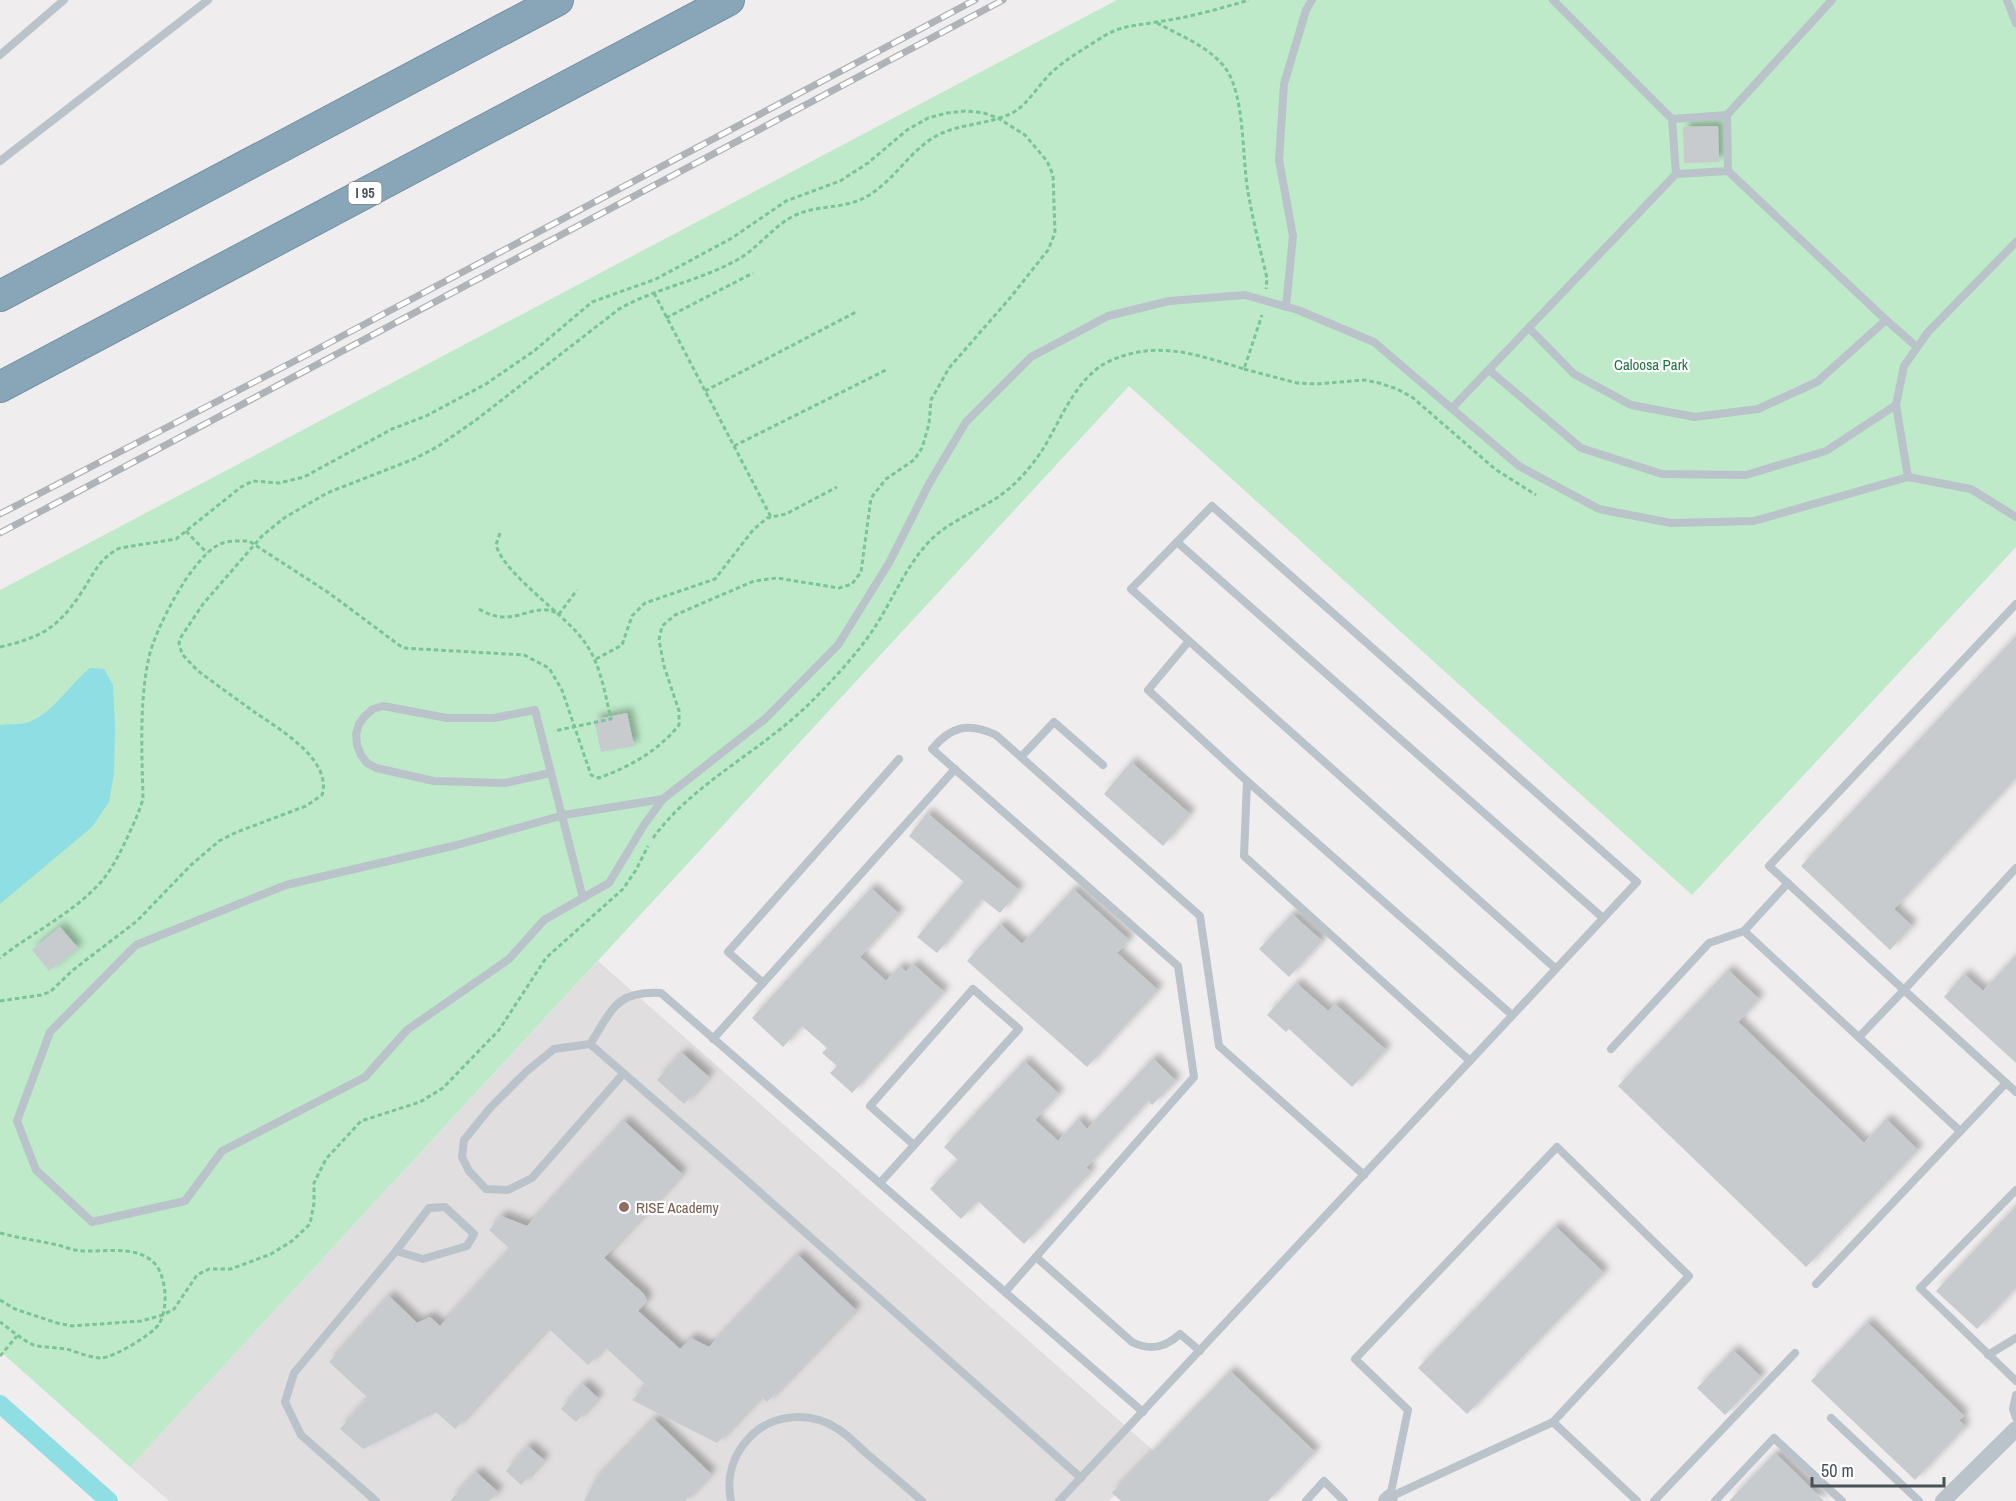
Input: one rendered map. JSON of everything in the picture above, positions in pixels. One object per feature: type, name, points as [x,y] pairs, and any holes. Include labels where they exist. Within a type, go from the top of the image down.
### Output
[{"type":"highway","points":[[0,296],[558,0]]},
{"type":"highway","name":"I 95","points":[[0,387],[729,0]]},
{"type":"street","points":[[1950,1499],[2016,1429]]},
{"type":"lane","points":[[0,55],[64,0]]},
{"type":"lane","points":[[0,161],[208,0]]},
{"type":"lane","points":[[1286,307],[1293,236],[1279,160],[1284,84],[1306,10],[1312,0]]},
{"type":"lane","points":[[1553,0],[1672,119],[1676,174]]},
{"type":"lane","points":[[1832,0],[1727,115],[1728,171],[1917,347]]},
{"type":"lane","points":[[2007,0],[2016,23]]},
{"type":"lane","points":[[1672,119],[1727,115]]},
{"type":"lane","points":[[1452,408],[1676,174],[1728,171]]},
{"type":"lane","points":[[1908,477],[1896,405],[1904,366],[1928,332],[2016,242]]},
{"type":"lane","points":[[663,799],[564,815],[457,845],[286,885],[136,945],[50,1032],[17,1121],[36,1170],[92,1222],[185,1201],[222,1151],[365,1077],[406,1030],[509,959],[544,920],[609,883],[644,825],[663,799],[765,719],[838,645],[889,563],[930,482],[966,422],[1031,357],[1108,316],[1169,301],[1245,295],[1286,307],[1374,342],[1520,466],[1599,509],[1671,523],[1754,521],[1908,477],[1971,489],[2016,517]]},
{"type":"lane","points":[[1529,328],[1574,374],[1631,405],[1695,417],[1758,409],[1817,382],[1886,320]]},
{"type":"lane","points":[[1489,370],[1581,448],[1662,474],[1746,475],[1826,451],[1896,405]]},
{"type":"lane","points":[[1059,1501],[1081,1479],[1556,969],[1636,882],[1212,506],[1131,589],[1556,969]]},
{"type":"lane","points":[[1177,542],[1603,918]]},
{"type":"lane","points":[[2016,604],[1769,866],[2016,1092]]},
{"type":"lane","points":[[1189,641],[1148,690],[1512,1016]]},
{"type":"lane","points":[[550,773],[505,783],[434,782],[376,768],[368,763],[361,754],[356,734],[365,716],[373,709],[383,706],[447,718],[495,718],[535,710],[550,773],[564,815],[583,898]]},
{"type":"lane","points":[[1021,757],[1054,722],[1103,765]]},
{"type":"lane","points":[[1005,1292],[1194,1077],[1178,966],[932,749],[941,738],[954,730],[968,727],[983,729],[996,735],[1200,916],[1218,1046],[1364,1175]]},
{"type":"lane","points":[[763,983],[728,952],[899,759]]},
{"type":"lane","points":[[713,1039],[955,769]]},
{"type":"lane","points":[[1247,781],[1244,856],[1470,1061]]},
{"type":"lane","points":[[1859,1037],[2016,868]]},
{"type":"lane","points":[[1611,1049],[1709,943],[1744,931],[1788,883]]},
{"type":"lane","points":[[1744,931],[1960,1131]]},
{"type":"lane","points":[[880,1183],[1019,1029],[973,989],[870,1106],[914,1145]]},
{"type":"lane","points":[[622,1074],[532,1178],[508,1190],[486,1189],[470,1171],[462,1156],[464,1140],[490,1108],[527,1071],[554,1049],[590,1044],[618,1001],[641,992],[662,993],[1143,1412]]},
{"type":"lane","points":[[590,1044],[735,1170],[1081,1479]]},
{"type":"lane","points":[[1816,1284],[2006,1083]]},
{"type":"lane","points":[[1557,1147],[1689,1276],[1553,1422],[1388,1499],[1408,1410],[1355,1359],[1557,1147]]},
{"type":"lane","points":[[2016,1190],[1920,1288],[2016,1381]]},
{"type":"lane","points":[[376,1501],[301,1435],[285,1402],[294,1373],[429,1208],[445,1207],[474,1234],[467,1246],[423,1259],[396,1251]]},
{"type":"lane","points":[[1036,1257],[1132,1342],[1142,1347],[1152,1348],[1163,1346],[1179,1334],[1200,1351]]},
{"type":"lane","points":[[1988,1355],[2016,1338]]},
{"type":"lane","points":[[1654,1501],[1795,1353]]},
{"type":"lane","points":[[2016,1395],[2013,1409],[2016,1418]]},
{"type":"lane","points":[[731,1501],[728,1490],[731,1468],[740,1448],[755,1432],[774,1421],[796,1416],[818,1419],[838,1429],[922,1501]]},
{"type":"lane","points":[[1831,1419],[1919,1501]]},
{"type":"lane","points":[[1553,1422],[1637,1501]]},
{"type":"lane","points":[[1714,1501],[1774,1438],[1842,1501]]},
{"type":"lane","points":[[1306,1501],[1324,1481],[1344,1501]]},
{"type":"path","points":[[0,1001],[50,992],[73,970],[137,921],[191,865],[219,841],[306,806],[322,795],[322,777],[313,759],[282,730],[186,661],[179,648],[181,637],[203,604],[254,544],[284,518],[304,504],[437,447],[476,420],[619,309],[654,292],[698,278],[734,262],[754,249],[789,218],[799,213],[839,207],[865,197],[889,180],[923,146],[940,134],[1016,111],[1052,72],[1106,35],[1131,24],[1156,22],[1249,0]]},
{"type":"path","points":[[1156,22],[1210,54],[1226,68],[1233,81],[1238,104],[1248,193],[1267,278],[1266,292]]},
{"type":"path","points":[[0,647],[28,641],[52,626],[65,614],[93,572],[111,552],[120,548],[176,539],[241,487],[253,481],[279,483],[304,477],[392,429],[426,416],[486,384],[534,351],[592,302],[656,279],[732,238],[786,201],[840,181],[868,163],[915,125],[928,118],[966,111],[984,113],[998,118],[1025,135],[1047,161],[1053,175],[1055,232],[1047,250],[1010,298],[949,368],[938,385],[931,400],[929,424],[922,448],[914,460],[886,479],[871,498],[861,572],[852,584],[839,588],[777,578],[754,581],[675,615],[662,626],[659,640],[664,666],[679,711],[679,724],[660,745],[622,769],[599,777],[591,775],[562,690],[549,668],[524,655],[403,648],[330,593],[249,541],[219,544],[207,553],[179,591],[162,623],[149,656],[144,695],[143,799],[140,813],[120,853],[101,882],[84,898],[65,914],[0,958]]},
{"type":"path","points":[[666,318],[753,273]]},
{"type":"path","points":[[654,292],[771,518]]},
{"type":"path","points":[[705,392],[856,312]]},
{"type":"path","points":[[1244,369],[1262,315]]},
{"type":"path","points":[[0,1300],[41,1319],[72,1326],[141,1321],[163,1315],[174,1309],[197,1275],[209,1269],[231,1269],[271,1254],[292,1241],[310,1224],[314,1203],[314,1183],[326,1159],[361,1120],[431,1097],[490,1041],[546,958],[623,889],[660,828],[697,794],[810,703],[873,630],[914,560],[927,543],[951,524],[996,499],[1028,469],[1089,375],[1111,360],[1150,350],[1166,349],[1184,351],[1297,383],[1317,384],[1364,380],[1397,389],[1412,398],[1495,469],[1536,495]]},
{"type":"path","points":[[734,446],[886,370]]},
{"type":"path","points":[[596,659],[622,645],[629,621],[639,608],[651,600],[715,579],[753,530],[767,518],[786,514],[837,487]]},
{"type":"path","points":[[186,531],[207,553]]},
{"type":"path","points":[[500,533],[496,545],[499,553],[518,575],[576,631],[596,659],[611,719],[540,734]]},
{"type":"path","points":[[559,614],[577,590]]},
{"type":"path","points":[[479,609],[502,617],[519,617],[543,608],[559,614]]},
{"type":"path","points":[[0,1233],[22,1240],[54,1244],[76,1250],[126,1250],[151,1261],[159,1272],[165,1299],[163,1315],[158,1327],[118,1354],[101,1358],[35,1345],[17,1336],[0,1322]]},
{"type":"path","points":[[0,1356],[17,1336]]},
{"type":"shaded area","name":"RISE Academy","points":[[598,961],[1156,1453],[1109,1501],[169,1501],[130,1467]]},
{"type":"green space","name":"Caloosa Park","points":[[1117,0],[2016,0],[2016,547],[1692,895],[1129,386],[130,1467],[0,1351],[0,590]]},
{"type":"water","points":[[90,668],[104,669],[113,685],[114,773],[109,802],[92,827],[0,904],[0,725],[26,723],[38,718]]},
{"type":"building","points":[[1718,126],[1719,162],[1684,163],[1683,127]]},
{"type":"building","points":[[2016,636],[2016,778],[1894,909],[1912,926],[1890,950],[1801,866]]},
{"type":"building","points":[[627,713],[634,746],[601,752],[594,720]]},
{"type":"building","points":[[1131,762],[1190,814],[1163,846],[1104,794]]},
{"type":"building","points":[[927,813],[1019,890],[1000,913],[982,899],[937,953],[917,937],[964,882],[909,836]]},
{"type":"building","points":[[871,888],[899,914],[860,957],[886,981],[900,966],[906,972],[913,964],[944,992],[852,1093],[830,1073],[837,1066],[822,1053],[827,1048],[802,1026],[783,1047],[752,1018]]},
{"type":"building","points":[[1073,889],[1129,940],[1117,953],[1158,990],[1087,1067],[967,961],[1000,924],[1022,944]]},
{"type":"building","points":[[1292,914],[1322,941],[1289,977],[1259,949]]},
{"type":"building","points":[[60,927],[78,948],[49,971],[32,950]]},
{"type":"building","points":[[2016,955],[2016,1063],[1944,997],[1964,974],[1983,991]]},
{"type":"building","points":[[1728,970],[1759,999],[1738,1022],[1864,1143],[1886,1119],[1918,1150],[1806,1267],[1618,1086]]},
{"type":"building","points":[[1296,983],[1328,1011],[1335,1004],[1386,1050],[1352,1087],[1289,1029],[1286,1032],[1267,1015]]},
{"type":"building","points":[[682,1053],[709,1077],[684,1104],[657,1080]]},
{"type":"building","points":[[1153,1058],[1176,1081],[1152,1105],[1148,1101],[1086,1168],[1091,1172],[1024,1244],[978,1201],[961,1219],[930,1189],[958,1160],[944,1147],[1024,1061],[1059,1094],[1035,1120],[1058,1141],[1078,1119],[1087,1129]]},
{"type":"building","points":[[624,1121],[682,1174],[604,1258],[644,1294],[647,1301],[638,1311],[680,1349],[691,1338],[709,1347],[798,1255],[856,1310],[767,1402],[761,1397],[717,1443],[632,1400],[646,1385],[605,1347],[588,1365],[548,1328],[455,1429],[436,1412],[363,1449],[340,1429],[368,1398],[329,1362],[389,1296],[417,1323],[430,1317],[440,1326],[510,1249],[489,1230],[501,1216],[527,1226]]},
{"type":"building","points":[[2016,1206],[2016,1288],[1977,1329],[1936,1291]]},
{"type":"building","points":[[1555,1226],[1604,1273],[1467,1414],[1418,1368]]},
{"type":"building","points":[[1867,1322],[1964,1416],[1959,1420],[1965,1427],[1915,1480],[1811,1381]]},
{"type":"building","points":[[1733,1350],[1761,1377],[1725,1415],[1697,1388]]},
{"type":"building","points":[[1230,1371],[1315,1452],[1268,1501],[1121,1501],[1112,1493]]},
{"type":"building","points":[[583,1384],[598,1398],[576,1422],[561,1409]]},
{"type":"building","points":[[654,1419],[711,1474],[685,1501],[584,1501],[595,1480]]},
{"type":"building","points":[[528,1446],[544,1460],[521,1485],[506,1471]]},
{"type":"building","points":[[1775,1453],[1824,1501],[1729,1501]]},
{"type":"building","points":[[476,1472],[498,1492],[489,1501],[450,1501]]},
{"type":"waterway","points":[[0,1404],[109,1501]]},
{"type":"railway","points":[[0,514],[312,352],[975,0]]},
{"type":"railway","points":[[0,533],[1003,0]]},
{"type":"place","name":"RISE Academy","points":[[624,1207]]}]
